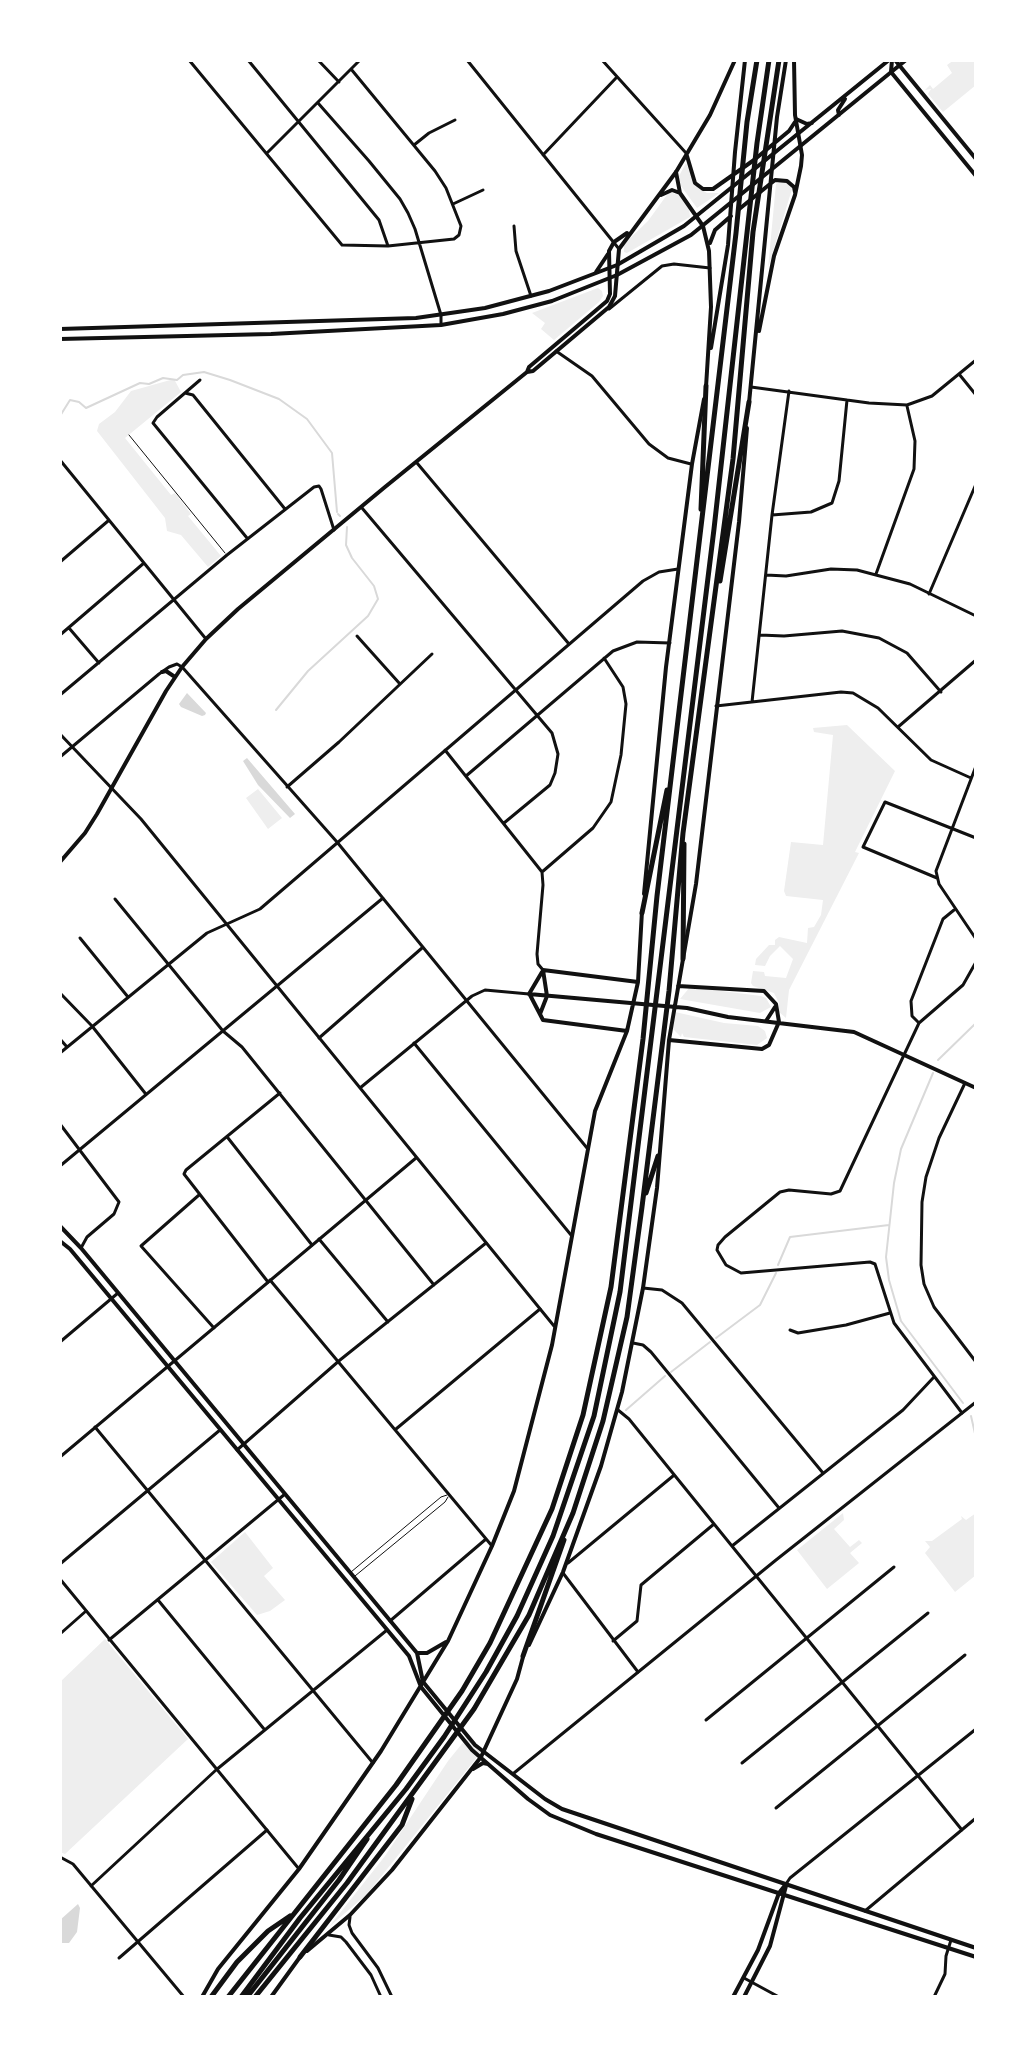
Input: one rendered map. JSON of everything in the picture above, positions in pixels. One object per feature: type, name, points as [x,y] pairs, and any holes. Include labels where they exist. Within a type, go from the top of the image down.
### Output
[{"type":"highway","points":[[228,1997],[396,1785],[462,1691],[490,1643],[552,1509],[574,1446],[599,1351],[611,1287],[642,1054],[646,994],[757,60]]},
{"type":"highway","points":[[523,1656],[603,1421],[627,1317],[669,991],[683,833],[733,459],[757,143],[769,60]]},
{"type":"highway","points":[[241,1997],[275,1949],[444,1737],[502,1644],[541,1566],[594,1416],[615,1323],[750,230],[769,135],[779,60]]},
{"type":"highway","points":[[720,471],[733,373],[740,359]]},
{"type":"highway","points":[[699,554],[706,386]]},
{"type":"highway","points":[[710,637],[734,509],[749,402]]},
{"type":"highway","points":[[642,913],[678,722]]},
{"type":"highway","points":[[683,833],[683,959]]},
{"type":"highway","points":[[643,1198],[658,1156]]},
{"type":"highway","points":[[255,1997],[463,1727],[529,1615],[573,1513]]},
{"type":"highway","points":[[300,1957],[402,1825],[413,1795]]},
{"type":"highway","points":[[247,1997],[360,1852],[375,1826]]},
{"type":"highway","points":[[211,1997],[253,1945],[294,1913]]},
{"type":"main road","points":[[60,862],[85,833],[175,677],[206,639],[238,609],[602,310],[615,296],[619,249],[676,172],[710,115],[735,60]]},
{"type":"main road","points":[[708,366],[728,245],[745,60]]},
{"type":"main road","points":[[271,1997],[300,1957],[350,1915],[392,1870],[483,1754],[517,1679],[523,1656],[563,1572],[618,1410],[643,1288],[657,1188],[669,1040],[693,913],[739,522],[777,117],[786,60]]},
{"type":"main road","points":[[754,351],[774,256],[795,195],[801,166],[794,60]]},
{"type":"main road","points":[[892,60],[976,158],[966,165]]},
{"type":"main road","points":[[892,60],[891,72],[976,176]]},
{"type":"main road","points":[[60,329],[441,315],[531,296],[617,265],[674,232],[892,60]]},
{"type":"main road","points":[[60,339],[271,334],[441,325],[525,308],[617,275],[703,226],[906,60]]},
{"type":"main road","points":[[839,115],[838,110],[849,93]]},
{"type":"main road","points":[[686,153],[695,183],[703,189],[713,189],[789,131],[796,119]]},
{"type":"main road","points":[[796,119],[807,124],[814,122]]},
{"type":"main road","points":[[202,1997],[218,1969],[299,1869],[423,1686],[448,1641],[492,1546],[518,1478],[556,1329],[595,1111],[627,1031],[638,982],[642,913],[678,569],[706,386],[711,307],[709,251],[703,226],[680,193],[676,172]]},
{"type":"main road","points":[[709,251],[715,230],[775,180],[790,182],[795,195]]},
{"type":"main road","points":[[661,195],[672,190],[680,193]]},
{"type":"main road","points":[[594,274],[614,242],[631,231]]},
{"type":"main road","points":[[602,310],[610,297],[608,254]]},
{"type":"main road","points":[[356,319],[357,330]]},
{"type":"main road","points":[[271,334],[272,322]]},
{"type":"main road","points":[[224,323],[225,335]]},
{"type":"main road","points":[[162,672],[175,677]]},
{"type":"main road","points":[[543,970],[638,982]]},
{"type":"main road","points":[[529,994],[543,970]]},
{"type":"main road","points":[[540,1016],[547,996],[543,970]]},
{"type":"main road","points":[[669,1040],[757,1050],[766,1047],[779,1022],[776,1004],[764,991],[678,986]]},
{"type":"main road","points":[[529,994],[687,1008],[854,1032],[976,1088]]},
{"type":"main road","points":[[529,994],[543,1020],[555,1024],[627,1031]]},
{"type":"main road","points":[[766,1021],[776,1004]]},
{"type":"main road","points":[[766,1021],[772,1037]]},
{"type":"main road","points":[[60,1226],[417,1653],[423,1686]]},
{"type":"main road","points":[[60,1241],[70,1249],[346,1580],[411,1659],[423,1686],[483,1754],[562,1809],[976,1948]]},
{"type":"main road","points":[[387,1630],[404,1638]]},
{"type":"main road","points":[[417,1653],[427,1653],[448,1641]]},
{"type":"main road","points":[[483,1754],[491,1765],[547,1813],[596,1834],[976,1957]]},
{"type":"main road","points":[[473,1769],[483,1763],[491,1765]]},
{"type":"main road","points":[[596,1834],[600,1823]]},
{"type":"main road","points":[[733,1997],[764,1935],[779,1893],[786,1884]]},
{"type":"main road","points":[[744,1997],[770,1945],[786,1895],[786,1884]]},
{"type":"street","points":[[189,60],[342,245],[388,246],[451,240],[459,235],[461,226],[435,171],[351,69]]},
{"type":"street","points":[[248,60],[379,220],[388,246]]},
{"type":"street","points":[[318,60],[339,82]]},
{"type":"street","points":[[267,153],[360,60]]},
{"type":"street","points":[[467,60],[619,249]]},
{"type":"street","points":[[602,60],[686,153]]},
{"type":"street","points":[[543,155],[616,78]]},
{"type":"street","points":[[318,103],[400,199],[415,229],[441,315],[441,325]]},
{"type":"street","points":[[414,145],[429,133],[455,120]]},
{"type":"street","points":[[453,204],[483,190]]},
{"type":"street","points":[[514,226],[516,251],[531,296]]},
{"type":"street","points":[[602,310],[662,266],[674,264],[710,268]]},
{"type":"street","points":[[554,349],[592,376],[649,444],[668,458],[692,464]]},
{"type":"street","points":[[751,387],[892,406],[907,405],[932,396],[976,360]]},
{"type":"street","points":[[959,374],[976,395]]},
{"type":"street","points":[[200,380],[153,423],[247,538]]},
{"type":"street","points":[[752,702],[789,391]]},
{"type":"street","points":[[185,393],[193,395],[285,509]]},
{"type":"street","points":[[772,515],[811,512],[832,503],[839,481],[847,400]]},
{"type":"street","points":[[876,574],[914,469],[915,441],[907,405]]},
{"type":"street","points":[[60,460],[62,468],[206,639]]},
{"type":"street","points":[[415,461],[569,644]]},
{"type":"street","points":[[929,594],[976,484]]},
{"type":"street","points":[[60,695],[247,538],[319,486],[334,530]]},
{"type":"street","points":[[361,506],[549,728],[556,742],[555,773],[546,789],[504,823]]},
{"type":"street","points":[[60,562],[108,521]]},
{"type":"street","points":[[60,635],[144,563]]},
{"type":"street","points":[[60,1053],[207,933],[260,909],[643,581],[659,572],[678,569]]},
{"type":"street","points":[[765,575],[786,576],[831,569],[876,574],[910,584],[976,616]]},
{"type":"street","points":[[69,628],[99,663]]},
{"type":"street","points":[[759,635],[842,631],[879,638],[907,653],[941,692]]},
{"type":"street","points":[[357,636],[400,684]]},
{"type":"street","points":[[466,776],[604,658],[629,643],[670,643]]},
{"type":"street","points":[[287,787],[432,654]]},
{"type":"street","points":[[542,872],[593,828],[611,802],[619,766],[626,704],[623,687],[604,658]]},
{"type":"street","points":[[898,727],[976,660]]},
{"type":"street","points":[[60,757],[162,672],[177,664],[182,667],[337,842],[587,1148]]},
{"type":"street","points":[[716,706],[853,693],[870,702],[931,760],[971,778]]},
{"type":"street","points":[[60,734],[112,787],[556,1329]]},
{"type":"street","points":[[445,750],[542,872],[537,954],[538,964],[543,970]]},
{"type":"street","points":[[976,766],[937,864],[937,878],[976,939]]},
{"type":"street","points":[[937,878],[863,847],[885,802],[976,838]]},
{"type":"street","points":[[60,1166],[383,898]]},
{"type":"street","points":[[115,899],[223,1031],[242,1047],[434,1285]]},
{"type":"street","points":[[919,1023],[912,1016],[911,1001],[943,919],[956,909]]},
{"type":"street","points":[[80,938],[128,997]]},
{"type":"street","points":[[319,1038],[423,947]]},
{"type":"street","points":[[962,1413],[905,1341],[890,1313],[875,1264],[741,1273],[722,1260],[718,1245],[780,1192],[831,1194],[840,1191],[919,1023],[963,985],[976,962]]},
{"type":"street","points":[[360,1088],[466,1000],[485,990],[529,994]]},
{"type":"street","points":[[60,993],[92,1026],[145,1093]]},
{"type":"street","points":[[60,1039],[67,1047]]},
{"type":"street","points":[[414,1043],[572,1236]]},
{"type":"street","points":[[965,1082],[939,1138],[926,1177],[922,1202],[921,1265],[924,1284],[934,1307],[976,1362]]},
{"type":"street","points":[[280,1093],[184,1174],[269,1281],[340,1360],[492,1546]]},
{"type":"street","points":[[60,1124],[119,1202],[114,1214],[87,1237],[81,1248]]},
{"type":"street","points":[[227,1137],[312,1245]]},
{"type":"street","points":[[62,1455],[416,1158]]},
{"type":"street","points":[[199,1195],[141,1246],[214,1328]]},
{"type":"street","points":[[319,1239],[388,1322]]},
{"type":"street","points":[[237,1450],[340,1360],[486,1243]]},
{"type":"street","points":[[643,1288],[668,1293],[688,1310],[823,1473]]},
{"type":"street","points":[[60,1342],[118,1293]]},
{"type":"street","points":[[396,1429],[540,1309]]},
{"type":"street","points":[[790,1330],[798,1333],[846,1325],[890,1313]]},
{"type":"street","points":[[633,1343],[643,1345],[651,1352],[779,1508]]},
{"type":"street","points":[[732,1546],[903,1410],[934,1377]]},
{"type":"street","points":[[514,1773],[976,1402]]},
{"type":"street","points":[[618,1410],[629,1419],[962,1830]]},
{"type":"street","points":[[95,1427],[373,1763]]},
{"type":"street","points":[[60,1564],[220,1430]]},
{"type":"street","points":[[61,1448],[62,1455]]},
{"type":"street","points":[[565,1565],[674,1475]]},
{"type":"street","points":[[109,1640],[285,1494]]},
{"type":"street","points":[[613,1641],[637,1621],[641,1585],[714,1524]]},
{"type":"street","points":[[390,1621],[486,1539]]},
{"type":"street","points":[[706,1720],[894,1567]]},
{"type":"street","points":[[563,1572],[638,1672]]},
{"type":"street","points":[[60,1579],[299,1869]]},
{"type":"street","points":[[158,1600],[264,1729]]},
{"type":"street","points":[[60,1634],[86,1611]]},
{"type":"street","points":[[742,1763],[928,1613]]},
{"type":"street","points":[[91,1886],[216,1770],[387,1630]]},
{"type":"street","points":[[776,1808],[965,1655]]},
{"type":"street","points":[[786,1884],[976,1729]]},
{"type":"street","points":[[865,1911],[976,1818]]},
{"type":"street","points":[[119,1958],[267,1830]]},
{"type":"street","points":[[60,1857],[69,1860],[184,1997]]},
{"type":"street","points":[[350,1915],[352,1933],[378,1968],[392,1997]]},
{"type":"street","points":[[325,1935],[334,1935],[346,1942],[371,1975],[381,1997]]},
{"type":"street","points":[[934,1997],[945,1974],[951,1939]]},
{"type":"street","points":[[744,1978],[779,1997]]},
{"type":"lane","points":[[129,435],[227,555]]},
{"type":"lane","points":[[346,1580],[445,1502],[449,1494]]},
{"type":"lane","points":[[346,1580],[441,1497],[449,1494]]},
{"type":"shaded area","points":[[954,60],[973,60],[976,63],[976,85],[943,112],[928,94],[931,89],[925,90],[930,85],[933,89],[952,73],[947,65]]},
{"type":"shaded area","points":[[686,163],[698,188],[707,193],[719,193],[697,208],[681,186],[679,176]]},
{"type":"shaded area","points":[[781,181],[788,183],[792,189],[768,268],[776,184]]},
{"type":"shaded area","points":[[669,192],[679,195],[689,208],[690,217],[624,252],[624,244],[648,221]]},
{"type":"shaded area","points":[[598,288],[603,296],[599,302],[554,340],[541,329],[545,323],[532,313]]},
{"type":"shaded area","points":[[174,379],[181,392],[125,438],[171,495],[175,493],[191,514],[188,516],[221,556],[208,567],[181,535],[167,531],[165,518],[97,431],[99,424],[115,412],[131,391]]},
{"type":"shaded area","points":[[187,693],[205,715],[181,707],[179,704]]},
{"type":"shaded area","points":[[847,725],[895,771],[855,852],[859,853],[789,990],[786,1018],[779,1012],[774,993],[753,986],[753,971],[764,972],[765,976],[786,978],[793,959],[780,946],[765,966],[755,965],[756,959],[769,945],[775,945],[779,937],[807,943],[808,928],[814,927],[821,915],[823,900],[786,896],[784,891],[791,842],[823,845],[833,735],[814,732],[813,728]]},
{"type":"shaded area","points":[[247,758],[295,814],[290,818],[258,785],[243,761]]},
{"type":"shaded area","points":[[258,789],[282,818],[268,829],[246,798]]},
{"type":"shaded area","points":[[690,987],[761,996],[771,1007],[760,1013],[680,999]]},
{"type":"shaded area","points":[[675,1012],[724,1023],[758,1026],[765,1031],[767,1038],[757,1045],[684,1037],[682,1033],[681,1037],[673,1029]]},
{"type":"shaded area","points":[[843,1513],[844,1520],[834,1529],[850,1547],[859,1540],[862,1543],[850,1553],[859,1563],[827,1589],[797,1550]]},
{"type":"shaded area","points":[[976,1513],[976,1575],[955,1592],[925,1553],[930,1547],[925,1541],[932,1541],[962,1519],[961,1516],[966,1520]]},
{"type":"shaded area","points":[[245,1532],[273,1568],[264,1576],[285,1600],[270,1611],[257,1615],[211,1562]]},
{"type":"shaded area","points":[[105,1639],[188,1739],[65,1854],[60,1852],[60,1682]]},
{"type":"shaded area","points":[[469,1735],[482,1751],[367,1894],[329,1927],[385,1856],[448,1761]]},
{"type":"shaded area","points":[[78,1904],[77,1932],[69,1943],[60,1943],[60,1920]]},
{"type":"waterway","points":[[60,416],[70,400],[86,408],[140,383],[149,384],[163,378],[177,380],[183,375],[204,372],[230,380],[279,399],[307,419],[332,453],[337,512]]},
{"type":"waterway","points":[[276,710],[308,671],[368,616],[378,599],[374,586],[346,545],[347,527]]},
{"type":"waterway","points":[[938,1060],[976,1023]]},
{"type":"waterway","points":[[933,1073],[901,1149],[886,1257],[901,1321],[963,1403]]},
{"type":"waterway","points":[[778,1265],[790,1237],[889,1225]]},
{"type":"waterway","points":[[716,1338],[760,1305],[776,1273]]},
{"type":"waterway","points":[[671,1372],[710,1342]]},
{"type":"waterway","points":[[626,1410],[665,1376]]},
{"type":"waterway","points":[[971,1416],[976,1438]]}]
